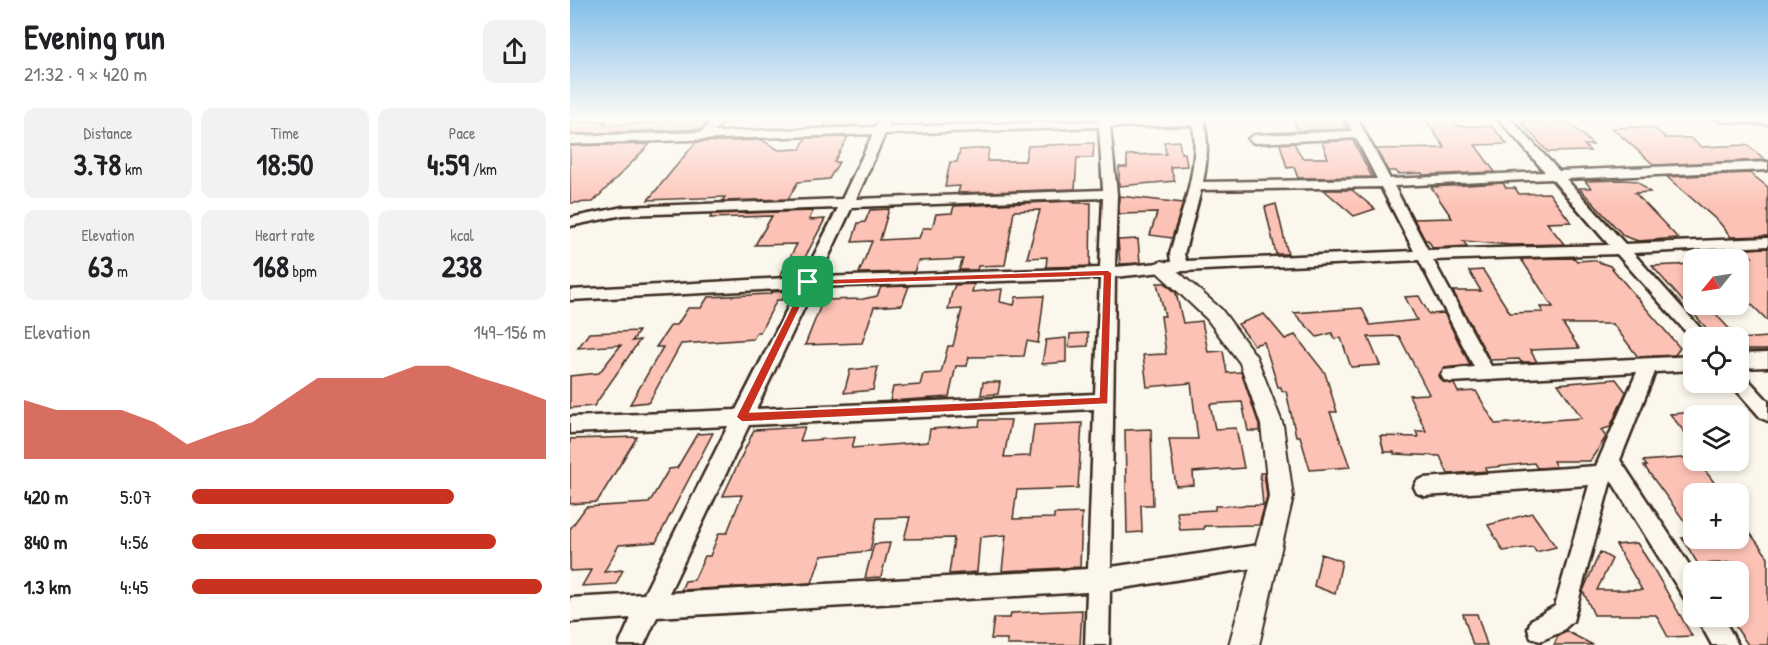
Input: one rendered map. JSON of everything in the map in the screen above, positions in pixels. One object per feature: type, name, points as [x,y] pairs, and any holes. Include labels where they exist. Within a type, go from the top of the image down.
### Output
[{"type":"street","points":[[631,645],[872,148]]},
{"type":"street","points":[[1097,645],[1110,194],[1106,148]]},
{"type":"street","points":[[1171,267],[1177,254],[1196,186],[1201,148]]},
{"type":"street","points":[[1366,148],[1486,373]]},
{"type":"street","points":[[1531,148],[1691,327]]},
{"type":"street","points":[[1196,186],[1385,183],[1768,166]]},
{"type":"street","points":[[570,222],[623,211],[1110,194]]},
{"type":"street","points":[[570,295],[808,282],[1108,273],[1171,267],[1423,255],[1768,242]]},
{"type":"street","points":[[1171,267],[1214,314],[1249,361],[1272,425],[1281,497],[1244,645]]},
{"type":"street","points":[[1749,361],[1768,360]]},
{"type":"street","points":[[1450,375],[1683,363]]},
{"type":"street","points":[[1540,628],[1552,623],[1565,613],[1606,468],[1649,365]]},
{"type":"street","points":[[1749,392],[1768,413]]},
{"type":"street","points":[[570,425],[1104,401]]},
{"type":"street","points":[[1424,487],[1606,468]]},
{"type":"street","points":[[1606,468],[1683,577]]},
{"type":"street","points":[[570,610],[1098,580],[1266,555]]},
{"type":"street","points":[[1715,627],[1726,645]]},
{"type":"building","points":[[570,148],[646,148],[593,202],[570,203]]},
{"type":"building","points":[[691,148],[842,148],[834,162],[839,162],[829,179],[798,182],[788,199],[722,201],[725,197],[648,200]]},
{"type":"building","points":[[989,148],[987,161],[1025,161],[1028,148],[1094,148],[1093,158],[1077,158],[1075,189],[958,193],[960,186],[945,187],[950,162],[957,162],[960,150]]},
{"type":"building","points":[[1165,148],[1180,148],[1181,153],[1185,153],[1187,166],[1170,167],[1175,181],[1119,186],[1119,167],[1127,167],[1127,155],[1166,154]]},
{"type":"building","points":[[1281,148],[1297,148],[1302,158],[1328,158],[1324,148],[1357,148],[1372,177],[1298,178],[1294,167],[1287,168]]},
{"type":"building","points":[[1477,148],[1495,172],[1398,174],[1396,171],[1388,171],[1376,149]]},
{"type":"building","points":[[1544,148],[1587,148],[1590,151],[1548,152]]},
{"type":"building","points":[[1635,148],[1751,148],[1766,160],[1654,165]]},
{"type":"building","points":[[1750,173],[1768,187],[1768,236],[1731,237],[1719,222],[1667,177]]},
{"type":"building","points":[[1585,181],[1637,181],[1650,192],[1635,193],[1678,238],[1638,241],[1624,236],[1579,188],[1591,188]]},
{"type":"building","points":[[1503,183],[1506,188],[1515,188],[1519,194],[1549,193],[1571,222],[1547,223],[1564,244],[1511,245],[1463,241],[1467,246],[1433,248],[1428,240],[1425,240],[1414,219],[1452,218],[1431,187]]},
{"type":"building","points":[[1324,190],[1352,190],[1375,209],[1354,216]]},
{"type":"building","points":[[1119,196],[1183,203],[1172,238],[1150,235],[1157,213],[1119,214]]},
{"type":"building","points":[[1074,201],[1074,203],[1091,203],[1090,266],[1046,267],[1047,257],[1027,258],[1040,210],[1014,211],[1005,265],[978,266],[977,270],[959,270],[963,259],[918,261],[914,272],[859,273],[872,241],[852,242],[858,223],[865,222],[870,210],[889,209],[880,240],[919,238],[923,228],[932,228],[936,214],[952,213],[954,206]]},
{"type":"building","points":[[1276,204],[1288,254],[1276,254],[1265,207]]},
{"type":"building","points":[[813,211],[809,220],[825,219],[798,271],[795,271],[793,275],[780,276],[797,244],[755,245],[772,216],[710,218],[712,214]]},
{"type":"building","points":[[1138,239],[1140,263],[1120,264],[1118,240]]},
{"type":"building","points":[[1768,248],[1768,321],[1749,304],[1749,257],[1752,257],[1749,249],[1744,249]]},
{"type":"building","points":[[1574,258],[1577,261],[1593,260],[1610,266],[1680,348],[1675,355],[1638,357],[1613,324],[1563,324],[1579,348],[1530,350],[1537,362],[1521,362],[1519,359],[1490,360],[1453,291],[1481,291],[1469,271],[1483,270],[1510,313],[1543,312],[1540,307],[1553,307],[1521,259]]},
{"type":"building","points":[[1683,265],[1683,301],[1652,266]]},
{"type":"building","points":[[1157,283],[1165,283],[1176,293],[1183,323],[1202,321],[1208,352],[1223,351],[1227,373],[1241,372],[1259,425],[1259,431],[1248,431],[1242,402],[1210,404],[1215,429],[1236,428],[1244,468],[1193,472],[1194,485],[1176,486],[1169,439],[1198,439],[1191,383],[1147,387],[1143,355],[1166,354],[1161,316],[1165,316]]},
{"type":"building","points":[[974,284],[972,292],[1002,289],[1000,302],[1014,305],[1016,297],[1044,296],[1038,343],[1027,341],[1024,356],[969,357],[967,366],[956,366],[949,397],[890,401],[893,387],[920,385],[923,374],[941,373],[948,346],[953,346],[962,309],[948,310],[952,292],[955,285]]},
{"type":"building","points":[[909,286],[902,305],[874,307],[862,343],[805,345],[823,300],[863,299],[877,296],[881,287]]},
{"type":"building","points":[[786,291],[782,300],[777,300],[760,332],[757,332],[753,339],[681,344],[649,402],[630,404],[663,347],[656,347],[671,325],[677,325],[688,308],[701,308],[708,297]]},
{"type":"building","points":[[1419,296],[1429,314],[1444,313],[1470,365],[1444,368],[1439,376],[1443,382],[1454,384],[1458,392],[1476,391],[1495,424],[1582,418],[1558,384],[1616,379],[1626,392],[1610,427],[1601,430],[1606,437],[1590,461],[1553,461],[1556,467],[1537,468],[1534,463],[1485,468],[1487,471],[1448,474],[1440,456],[1384,452],[1380,436],[1418,437],[1416,431],[1426,431],[1409,395],[1429,394],[1399,336],[1368,337],[1380,365],[1351,367],[1341,338],[1334,339],[1332,333],[1317,337],[1294,313],[1362,308],[1370,325],[1417,320],[1405,297]]},
{"type":"building","points":[[1264,314],[1285,339],[1295,335],[1325,373],[1337,412],[1330,412],[1350,467],[1310,470],[1300,436],[1296,436],[1286,391],[1278,387],[1264,342],[1254,345],[1238,324]]},
{"type":"building","points":[[1695,315],[1716,315],[1728,327],[1705,327]]},
{"type":"building","points":[[639,331],[632,341],[640,340],[594,406],[570,408],[570,376],[599,373],[621,345],[578,348],[589,333]]},
{"type":"building","points":[[1088,333],[1088,346],[1069,347],[1070,334]]},
{"type":"building","points":[[1768,337],[1768,350],[1749,350],[1749,338]]},
{"type":"building","points":[[1066,338],[1066,362],[1042,364],[1046,340]]},
{"type":"building","points":[[878,367],[873,390],[844,393],[850,370]]},
{"type":"building","points":[[983,382],[1000,382],[998,394],[981,395]]},
{"type":"building","points":[[1683,413],[1683,430],[1670,414]]},
{"type":"building","points":[[980,420],[1011,420],[1004,457],[1030,456],[1034,425],[1082,423],[1078,488],[1017,490],[1013,519],[1054,518],[1054,514],[1082,513],[1080,567],[1002,571],[1006,535],[980,537],[977,572],[949,574],[954,538],[904,539],[910,517],[877,518],[870,551],[821,556],[812,583],[681,590],[685,581],[694,580],[705,556],[710,556],[719,533],[727,533],[742,495],[723,496],[754,430],[805,427],[800,441],[855,437],[852,448],[928,442],[930,429],[979,426]]},
{"type":"building","points":[[1151,429],[1153,505],[1141,505],[1142,532],[1127,533],[1125,430]]},
{"type":"building","points":[[713,433],[656,542],[619,545],[604,572],[623,570],[616,584],[582,586],[591,570],[570,571],[570,529],[586,507],[649,503],[669,469],[677,468],[697,434]]},
{"type":"building","points":[[637,437],[597,502],[570,504],[570,439]]},
{"type":"building","points":[[1683,458],[1683,471],[1705,471],[1715,483],[1683,483],[1683,519],[1644,466],[1647,466],[1643,461]]},
{"type":"building","points":[[1260,473],[1264,473],[1267,497],[1259,525],[1204,526],[1204,529],[1180,530],[1177,512],[1215,510],[1215,506],[1263,505]]},
{"type":"building","points":[[1532,513],[1556,547],[1536,552],[1533,547],[1503,551],[1488,525]]},
{"type":"building","points":[[1749,532],[1768,557],[1768,645],[1748,645],[1736,627],[1749,627],[1749,561],[1696,561],[1689,549],[1749,549]]},
{"type":"building","points":[[890,543],[881,577],[865,578],[874,544]]},
{"type":"building","points":[[1637,543],[1683,620],[1683,627],[1687,627],[1692,636],[1668,637],[1656,615],[1594,615],[1583,591],[1600,552],[1612,559],[1597,590],[1642,590],[1616,545]]},
{"type":"building","points":[[1321,554],[1342,561],[1335,594],[1314,586]]},
{"type":"building","points":[[1082,610],[1080,645],[1007,645],[1007,639],[991,639],[994,618],[1010,618],[1011,613]]},
{"type":"building","points":[[1463,614],[1477,614],[1487,645],[1473,645]]},
{"type":"building","points":[[1566,631],[1593,645],[1554,645],[1558,636]]},
{"type":"route","points":[[1108,273],[1104,401],[742,417],[808,282],[1108,273]]}]
